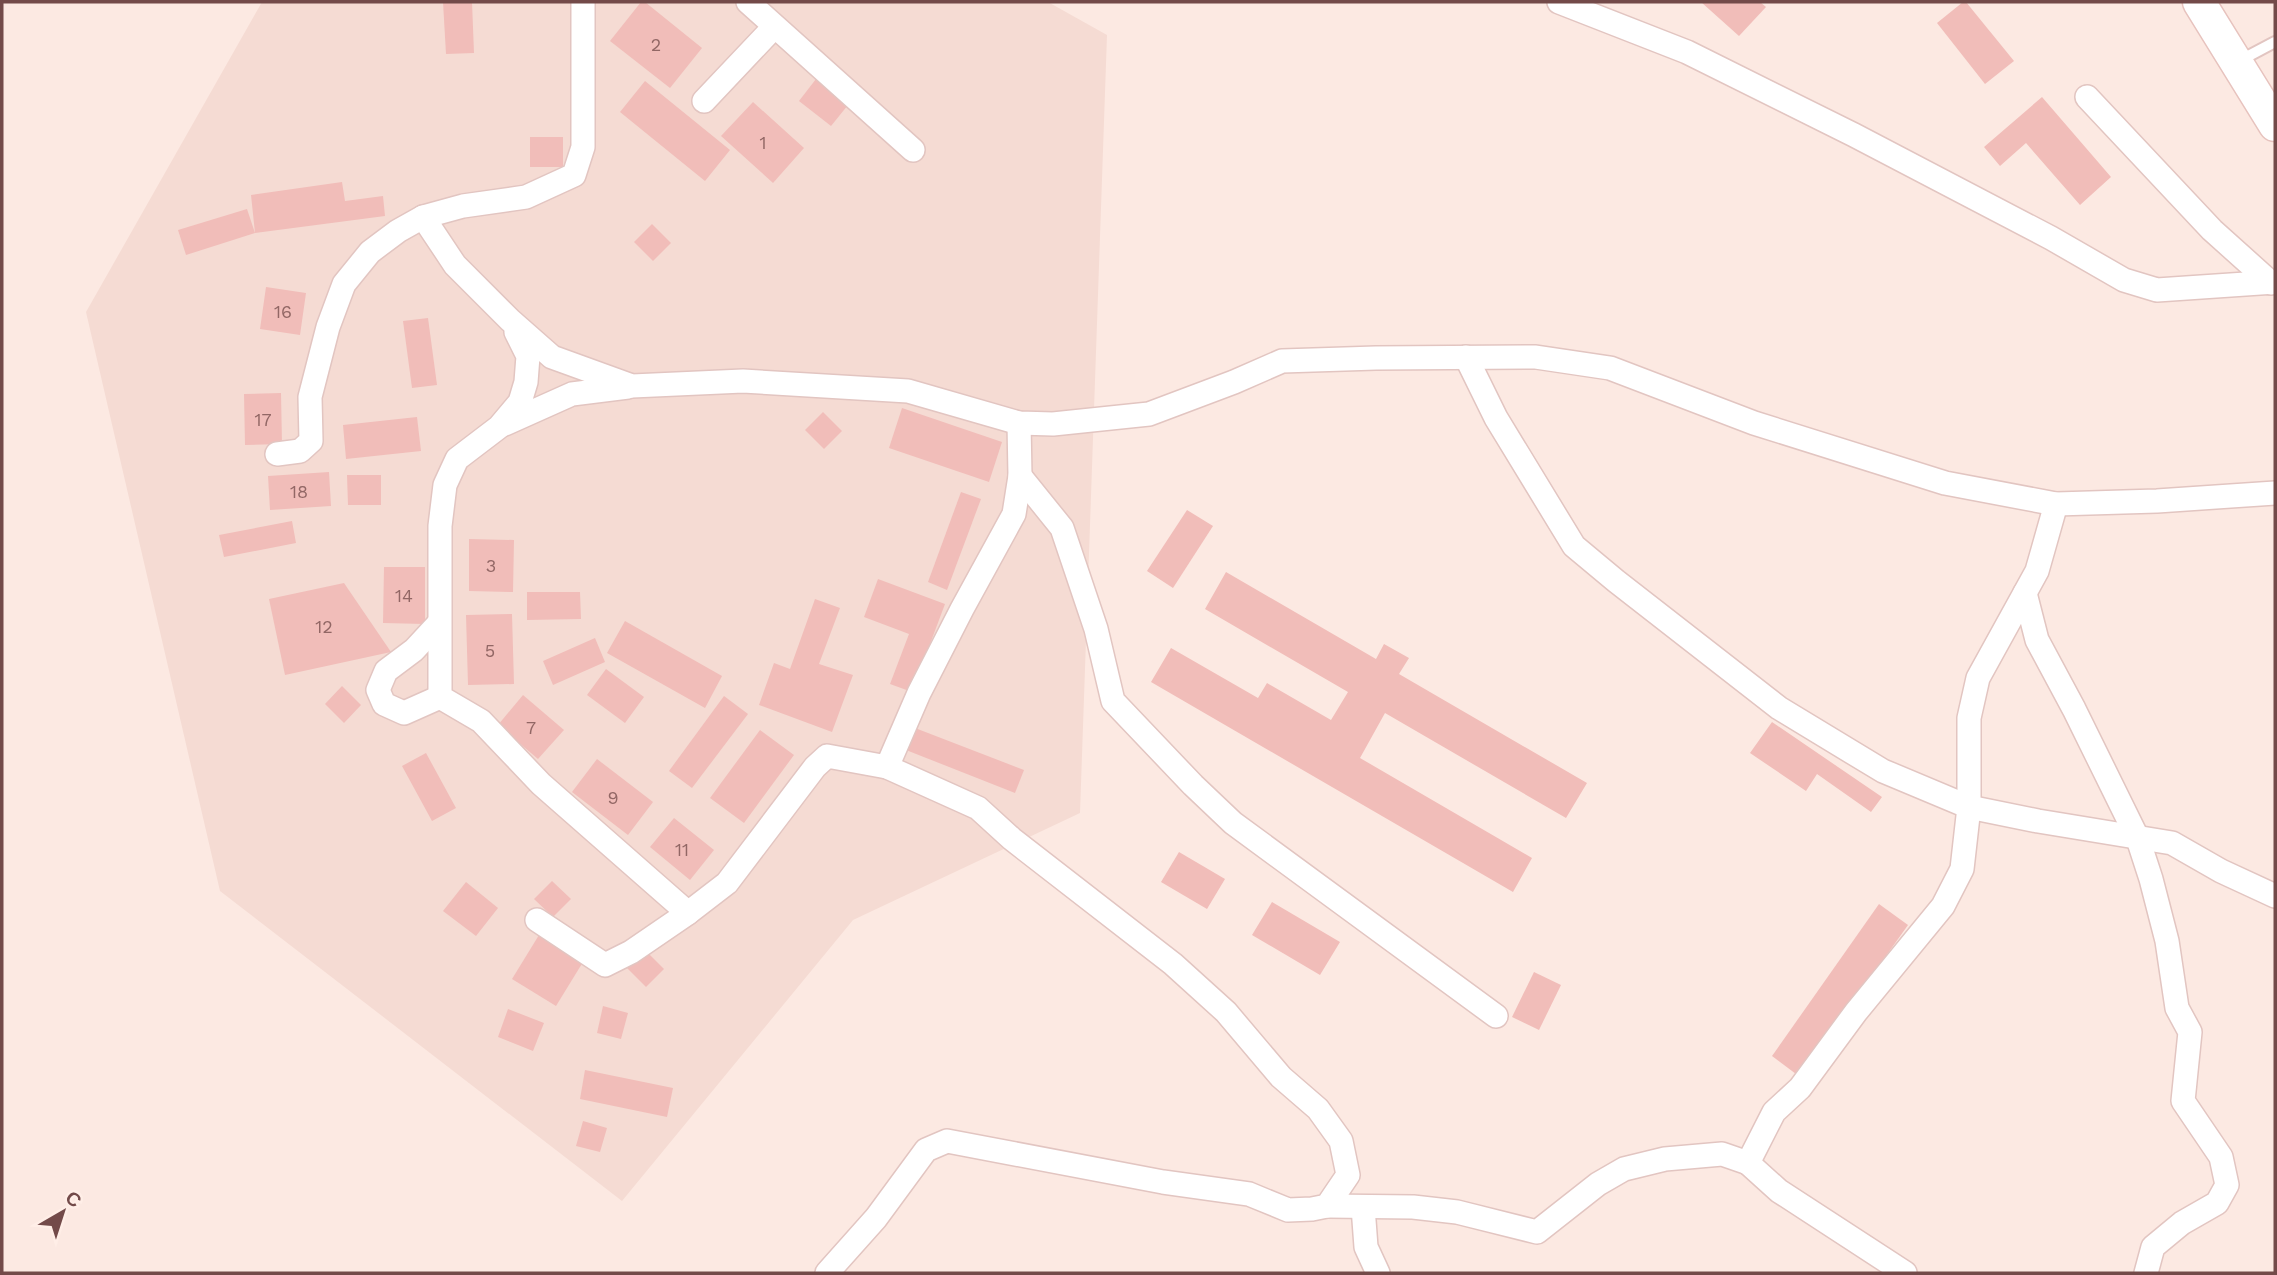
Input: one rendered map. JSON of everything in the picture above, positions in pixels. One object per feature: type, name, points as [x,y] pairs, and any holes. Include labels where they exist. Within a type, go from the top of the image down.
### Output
[{"type":"main road","points":[[2199,2],[2275,125]]},
{"type":"street","points":[[277,454],[300,451],[311,440],[310,397],[328,327],[344,284],[370,252],[423,217],[463,206],[526,197],[574,174],[583,147],[583,2]]},
{"type":"street","points":[[748,2],[913,150]]},
{"type":"street","points":[[1559,2],[1687,52],[1854,135],[2051,238],[2124,280],[2157,290],[2273,283]]},
{"type":"street","points":[[704,101],[774,27]]},
{"type":"street","points":[[2087,97],[2212,230],[2273,283]]},
{"type":"street","points":[[423,217],[455,265],[552,357],[632,386]]},
{"type":"street","points":[[499,427],[520,402],[526,382],[528,356],[510,320]]},
{"type":"street","points":[[1466,357],[1496,418],[1574,546],[1779,708],[1883,771],[1969,807],[2172,843],[2275,896]]},
{"type":"street","points":[[440,697],[440,526],[445,485],[457,458],[499,427],[572,394],[632,386],[743,381],[908,391],[1019,423],[1053,424],[1149,414],[1282,361],[1535,358],[1609,368],[1754,423],[1945,483],[2056,504],[2275,493]]},
{"type":"street","points":[[887,767],[919,693],[1014,514],[1020,476],[1019,423]]},
{"type":"street","points":[[1020,476],[1062,528],[1096,629],[1113,701],[1193,785],[1233,822],[1496,1016]]},
{"type":"street","points":[[1748,1163],[1774,1112],[1800,1088],[1856,1012],[1944,906],[1962,869],[1969,807],[1969,718],[1978,678],[2037,571],[2056,504]]},
{"type":"street","points":[[2025,593],[2036,640],[2074,709],[2138,839],[2167,941],[2177,1008],[2190,1032],[2183,1101],[2221,1157],[2227,1185],[2217,1203],[2182,1223],[2153,1247],[2146,1273]]},
{"type":"street","points":[[439,624],[414,650],[386,671],[378,690],[384,705],[404,713],[440,697]]},
{"type":"street","points":[[440,697],[481,721],[541,784],[688,913]]},
{"type":"street","points":[[537,920],[604,965],[631,952],[727,883],[815,767],[827,756],[887,767],[978,808],[1012,839],[1173,964],[1226,1012],[1281,1077],[1318,1109],[1342,1141],[1348,1175],[1327,1206]]},
{"type":"street","points":[[827,1273],[876,1218],[926,1150],[947,1141],[1163,1182],[1249,1194],[1289,1210],[1327,1206],[1413,1207],[1457,1212],[1537,1232],[1598,1184],[1624,1169],[1665,1159],[1722,1154],[1748,1163],[1779,1191],[1905,1273]]},
{"type":"street","points":[[1363,1208],[1366,1247],[1378,1273]]},
{"type":"lane","points":[[2236,62],[2275,42]]},
{"type":"shaded area","points":[[262,2],[1048,2],[1107,35],[1080,813],[853,920],[622,1201],[220,891],[86,312]]},
{"type":"building","points":[[443,2],[472,2],[474,53],[446,54]]},
{"type":"building","points":[[641,2],[645,2],[702,48],[670,88],[610,41]]},
{"type":"building","points":[[1701,2],[1760,2],[1766,7],[1739,36]]},
{"type":"building","points":[[1966,2],[2014,61],[1985,84],[1937,23]]},
{"type":"building","points":[[816,79],[848,105],[831,126],[799,101]]},
{"type":"building","points":[[645,81],[730,150],[705,181],[620,112]]},
{"type":"building","points":[[2042,97],[2111,177],[2080,205],[2026,143],[2000,166],[1984,147]]},
{"type":"building","points":[[753,102],[804,148],[773,183],[721,136]]},
{"type":"building","points":[[530,137],[563,137],[563,167],[530,167]]},
{"type":"building","points":[[342,182],[345,201],[383,196],[385,216],[255,233],[251,195]]},
{"type":"building","points":[[247,209],[255,233],[186,255],[178,230]]},
{"type":"building","points":[[652,224],[671,243],[653,261],[634,242]]},
{"type":"building","points":[[266,287],[306,293],[300,335],[260,329]]},
{"type":"building","points":[[428,318],[437,385],[412,388],[403,321]]},
{"type":"building","points":[[281,393],[282,444],[245,445],[244,394]]},
{"type":"building","points":[[902,408],[1002,442],[989,482],[889,448]]},
{"type":"building","points":[[823,412],[842,431],[824,449],[805,430]]},
{"type":"building","points":[[417,417],[421,451],[346,459],[343,425]]},
{"type":"building","points":[[329,472],[331,506],[270,510],[268,476]]},
{"type":"building","points":[[347,475],[381,475],[381,505],[348,505]]},
{"type":"building","points":[[961,492],[981,499],[947,590],[928,582]]},
{"type":"building","points":[[1187,510],[1213,526],[1173,588],[1147,571]]},
{"type":"building","points":[[292,521],[296,543],[224,557],[219,535]]},
{"type":"building","points":[[469,539],[514,540],[513,592],[469,591]]},
{"type":"building","points":[[384,567],[425,567],[425,624],[383,623]]},
{"type":"building","points":[[1226,572],[1376,659],[1384,644],[1409,658],[1399,674],[1587,783],[1566,818],[1385,713],[1360,758],[1532,858],[1513,892],[1151,682],[1171,648],[1258,698],[1267,683],[1331,720],[1348,692],[1205,609]]},
{"type":"building","points":[[878,579],[945,604],[912,692],[890,684],[909,634],[864,617]]},
{"type":"building","points":[[344,583],[391,652],[285,675],[269,599]]},
{"type":"building","points":[[527,592],[580,592],[581,619],[527,620]]},
{"type":"building","points":[[815,599],[840,608],[819,664],[853,675],[832,732],[759,705],[774,663],[790,669]]},
{"type":"building","points":[[512,614],[514,684],[468,685],[466,615]]},
{"type":"building","points":[[625,621],[722,676],[705,708],[607,653]]},
{"type":"building","points":[[595,638],[605,662],[553,685],[543,661]]},
{"type":"building","points":[[606,669],[644,697],[625,723],[587,695]]},
{"type":"building","points":[[342,686],[361,705],[344,723],[325,704]]},
{"type":"building","points":[[523,695],[564,730],[538,759],[498,725]]},
{"type":"building","points":[[724,696],[748,714],[692,788],[669,771]]},
{"type":"building","points":[[1772,722],[1882,797],[1871,812],[1817,774],[1806,791],[1750,753]]},
{"type":"building","points":[[915,728],[1024,770],[1015,793],[906,750]]},
{"type":"building","points":[[760,730],[794,755],[744,823],[710,798]]},
{"type":"building","points":[[426,753],[456,808],[432,821],[402,766]]},
{"type":"building","points":[[597,759],[653,802],[628,835],[572,792]]},
{"type":"building","points":[[674,818],[714,850],[690,880],[650,847]]},
{"type":"building","points":[[1179,852],[1225,879],[1207,909],[1161,882]]},
{"type":"building","points":[[552,881],[571,899],[553,917],[534,899]]},
{"type":"building","points":[[466,882],[498,908],[476,936],[443,911]]},
{"type":"building","points":[[1272,902],[1340,942],[1320,975],[1252,935]]},
{"type":"building","points":[[1879,904],[1908,925],[1800,1077],[1772,1056]]},
{"type":"building","points":[[539,935],[583,962],[556,1006],[512,979]]},
{"type":"building","points":[[645,950],[664,969],[646,987],[627,968]]},
{"type":"building","points":[[1534,972],[1561,985],[1539,1030],[1512,1017]]},
{"type":"building","points":[[603,1006],[628,1013],[621,1039],[597,1033]]},
{"type":"building","points":[[508,1009],[544,1023],[533,1051],[498,1037]]},
{"type":"building","points":[[585,1070],[673,1088],[667,1117],[580,1099]]},
{"type":"building","points":[[583,1121],[607,1128],[600,1152],[576,1146]]}]
